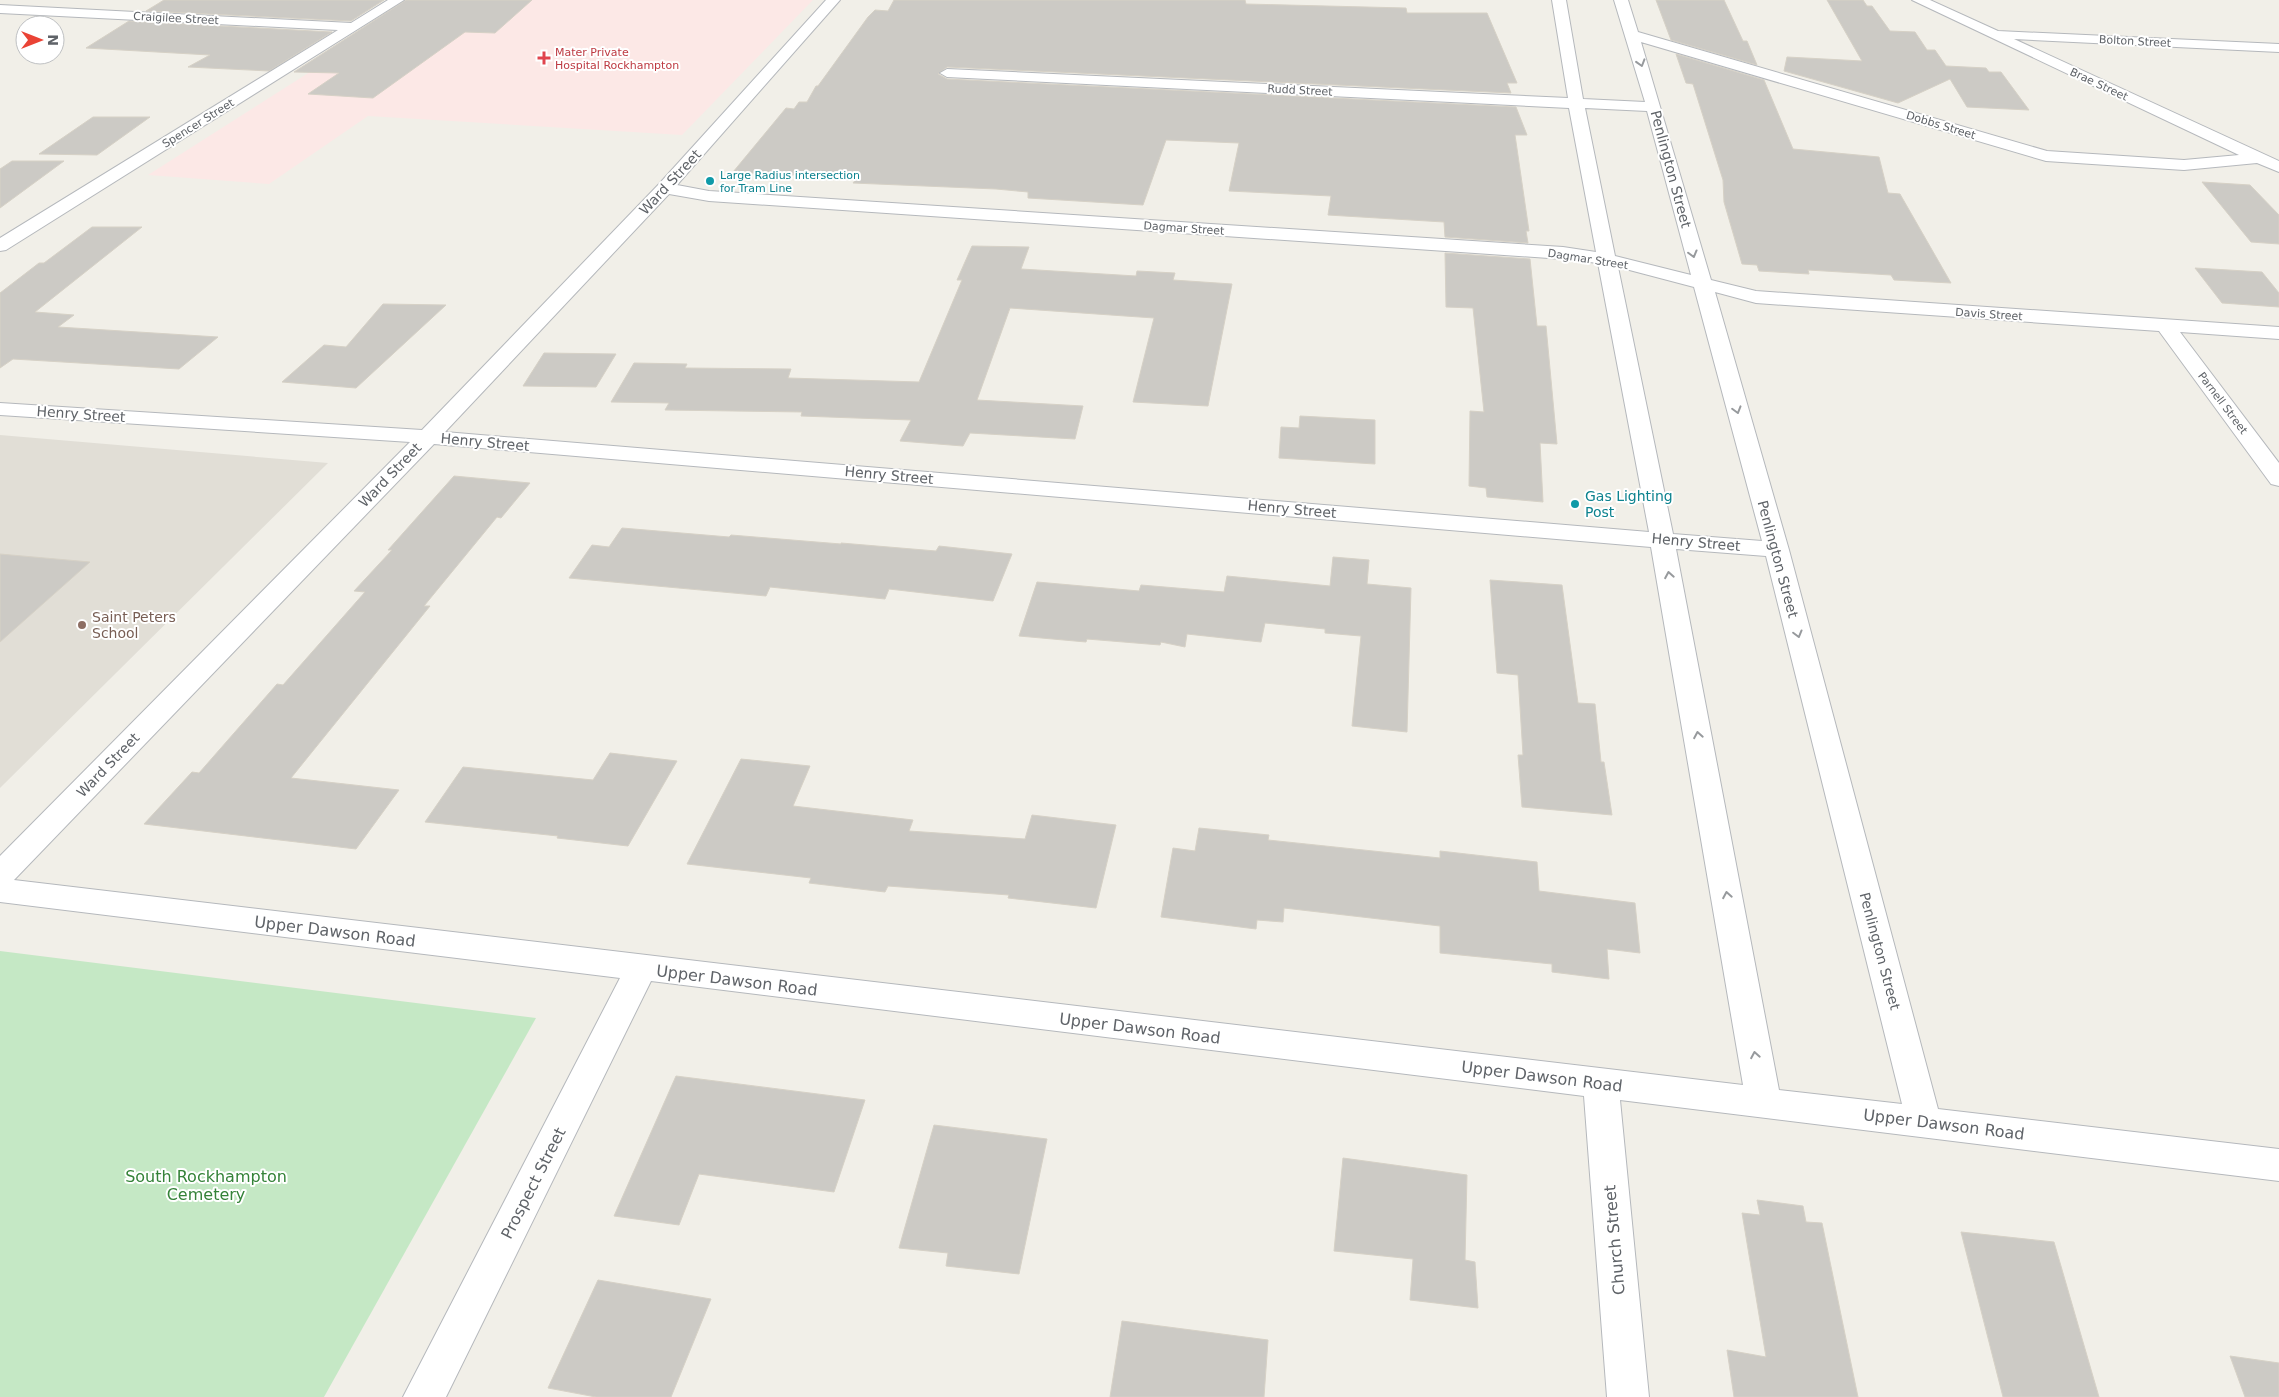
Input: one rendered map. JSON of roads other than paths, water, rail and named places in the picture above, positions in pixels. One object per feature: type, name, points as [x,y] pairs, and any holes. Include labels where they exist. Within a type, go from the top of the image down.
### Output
[{"type":"street","name":"Spencer Street","points":[[0,246],[397,0]]},
{"type":"street","name":"Ward Street","points":[[0,876],[428,437],[665,188],[833,0]]},
{"type":"street","points":[[1559,0],[1576,103],[1662,539],[1764,1103]]},
{"type":"street","name":"Penlington Street","points":[[1621,0],[1654,107],[1776,550],[1924,1122]]},
{"type":"street","name":"Brae Street","points":[[1919,0],[2279,167]]},
{"type":"street","name":"Craigilee Street","points":[[0,8],[353,27]]},
{"type":"street","name":"Bolton Street","points":[[1990,33],[2279,48]]},
{"type":"street","name":"Dobbs Street","points":[[1632,35],[2046,156],[2184,165],[2258,158]]},
{"type":"street","name":"Rudd Street","points":[[947,73],[1654,107]]},
{"type":"street","name":"Dagmar Street","points":[[665,188],[709,196],[1563,253],[1607,259],[1701,282]]},
{"type":"street","name":"Davis Street","points":[[1701,282],[1756,297],[2166,327],[2279,333]]},
{"type":"street","name":"Parnell Street","points":[[2166,327],[2279,479]]},
{"type":"street","name":"Henry Street","points":[[0,409],[428,437],[1776,550]]},
{"type":"street","name":"Upper Dawson Road","points":[[0,890],[2279,1165]]},
{"type":"street","name":"Prospect Street","points":[[424,1397],[642,968]]},
{"type":"street","name":"Church Street","points":[[1600,1083],[1628,1397]]},
{"type":"place","name":"Mater Private Hospital Rockhampton","points":[[544,58]]},
{"type":"place","name":"Large Radius intersection for Tram Line","points":[[710,181]]},
{"type":"place","name":"Gas Lighting Post","points":[[1575,504]]},
{"type":"place","name":"Saint Peters School","points":[[82,625]]},
{"type":"park label","name":"South Rockhampton Cemetery","points":[[206,1185]]}]
